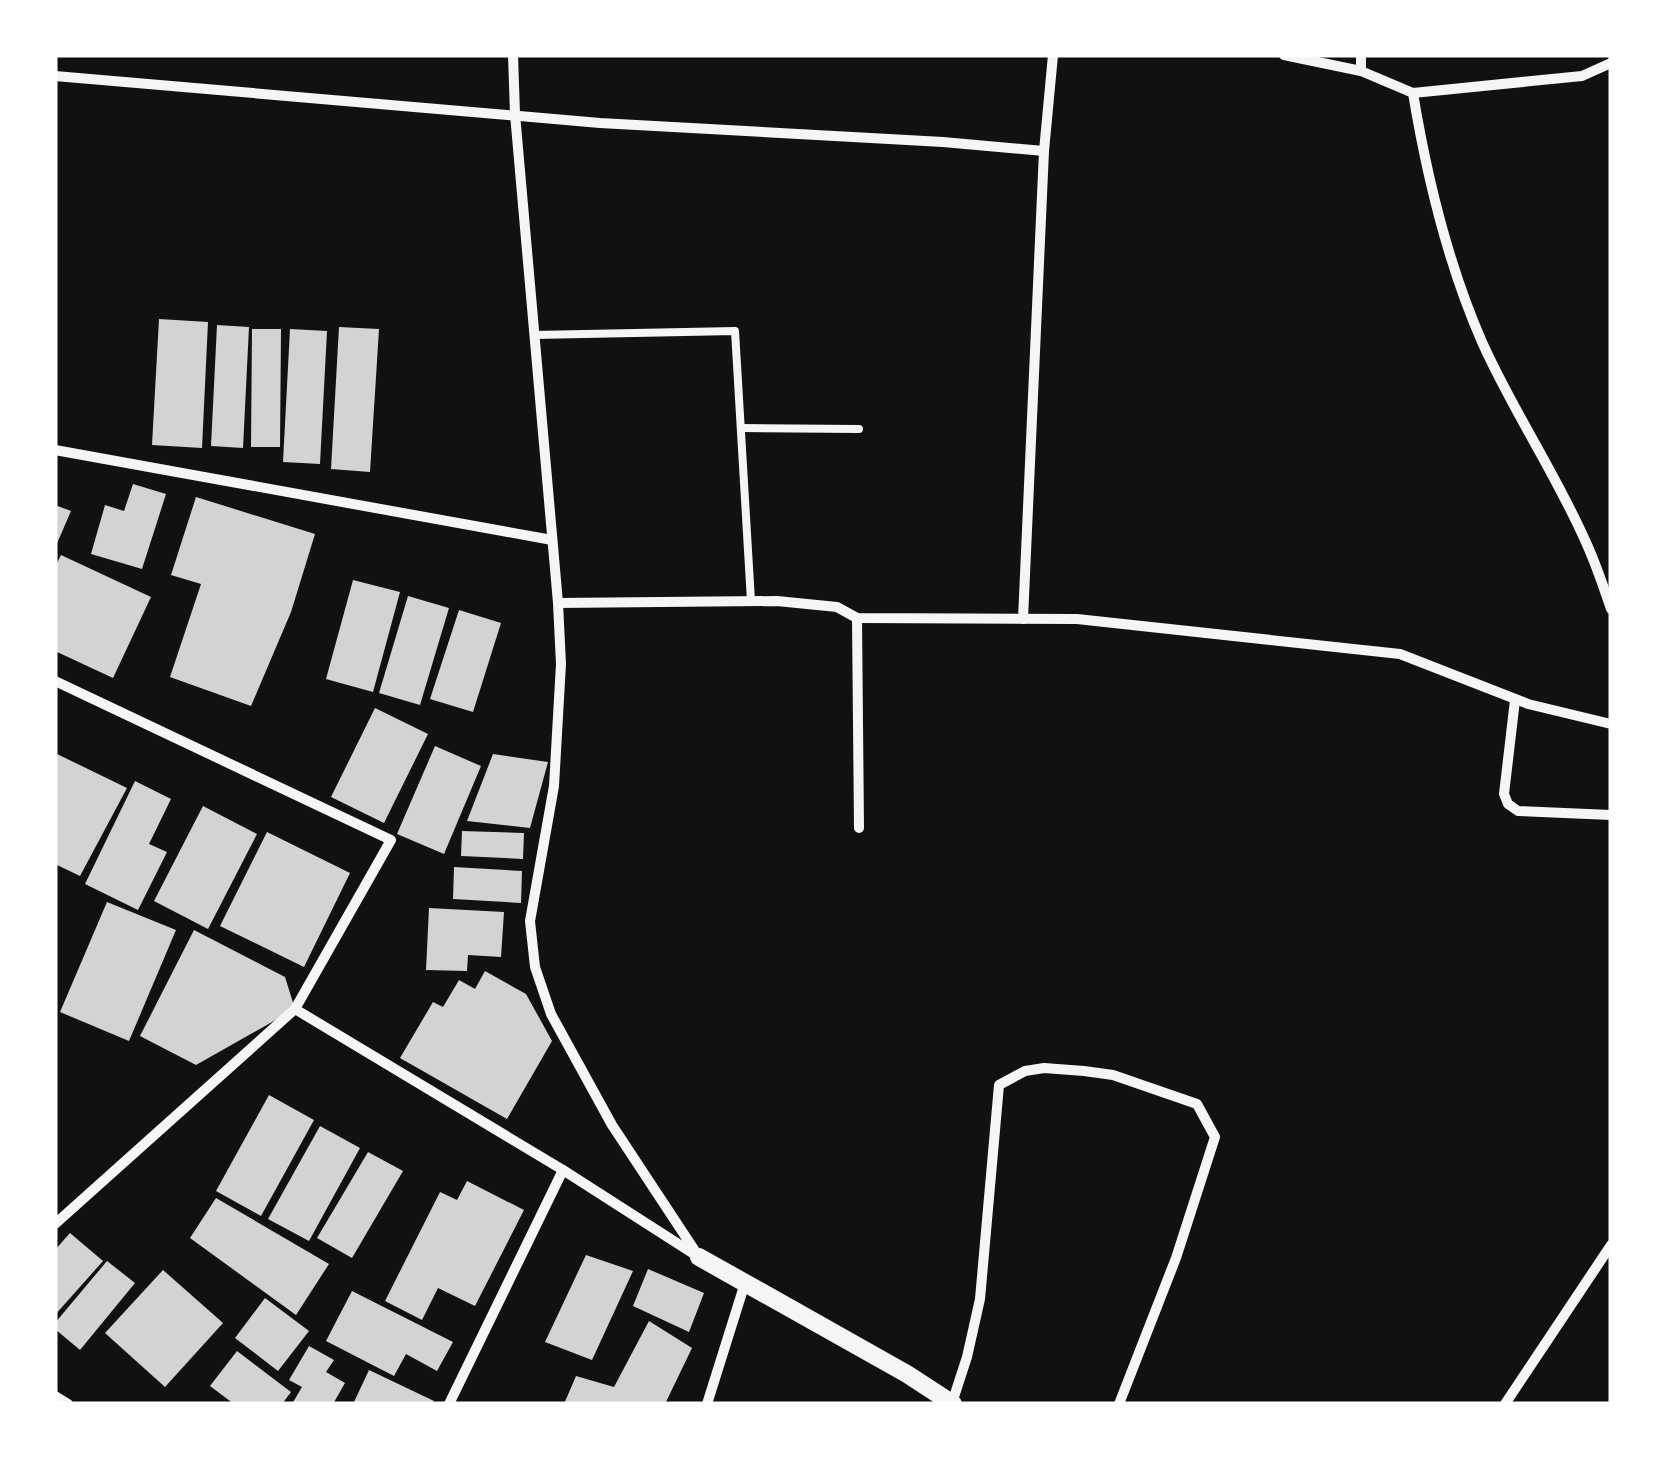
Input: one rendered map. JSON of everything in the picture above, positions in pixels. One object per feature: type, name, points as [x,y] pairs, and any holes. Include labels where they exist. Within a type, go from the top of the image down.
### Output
[{"type":"street","points":[[514,55],[515,114],[561,664],[554,786],[530,921],[535,967],[551,1014],[612,1126],[698,1257]]},
{"type":"street","points":[[1023,619],[1044,151],[1052,55]]},
{"type":"street","points":[[1284,55],[1361,71],[1414,93],[1582,76],[1611,63]]},
{"type":"street","points":[[1361,55],[1361,71]]},
{"type":"street","points":[[55,76],[600,123],[1044,151]]},
{"type":"street","points":[[1414,93],[1424,157],[1459,283],[1482,343],[1605,574],[1611,609]]},
{"type":"street","points":[[55,450],[552,540]]},
{"type":"street","points":[[558,603],[751,601],[838,607],[857,618],[1076,619],[1400,654],[1515,700],[1611,724]]},
{"type":"street","points":[[857,618],[859,828]]},
{"type":"street","points":[[55,681],[391,840],[294,1009],[55,1224]]},
{"type":"street","points":[[1515,700],[1504,794],[1508,804],[1518,811],[1611,816]]},
{"type":"street","points":[[294,1009],[563,1170],[698,1257],[952,1404],[980,1299],[999,1085],[1025,1070],[1044,1068],[1113,1075],[1197,1104],[1216,1137],[1176,1258],[1119,1404]]},
{"type":"street","points":[[450,1404],[563,1170]]},
{"type":"street","points":[[1504,1404],[1611,1246]]},
{"type":"street","points":[[707,1404],[745,1284]]},
{"type":"lane","points":[[534,335],[735,331],[751,601]]},
{"type":"lane","points":[[741,428],[859,429]]},
{"type":"building","points":[[159,319],[208,322],[202,448],[152,445]]},
{"type":"building","points":[[217,325],[249,327],[243,448],[211,446]]},
{"type":"building","points":[[339,327],[379,329],[370,472],[331,469]]},
{"type":"building","points":[[252,329],[281,329],[280,447],[251,447]]},
{"type":"building","points":[[290,329],[327,331],[320,464],[283,462]]},
{"type":"building","points":[[133,484],[166,494],[142,569],[91,554],[105,505],[124,511]]},
{"type":"building","points":[[196,497],[315,534],[291,612],[251,706],[170,677],[201,584],[171,575]]},
{"type":"building","points":[[55,505],[71,511],[55,548]]},
{"type":"building","points":[[61,555],[151,597],[113,678],[55,651],[55,567]]},
{"type":"building","points":[[353,580],[400,592],[373,692],[326,679]]},
{"type":"building","points":[[408,596],[449,608],[420,705],[379,693]]},
{"type":"building","points":[[459,610],[501,623],[473,712],[430,699]]},
{"type":"building","points":[[375,708],[428,734],[384,823],[331,797]]},
{"type":"building","points":[[435,746],[481,766],[444,854],[397,834]]},
{"type":"building","points":[[55,753],[127,788],[80,876],[55,864]]},
{"type":"building","points":[[493,754],[548,762],[530,828],[467,821]]},
{"type":"building","points":[[135,781],[171,799],[149,844],[167,852],[138,910],[85,884]]},
{"type":"building","points":[[203,806],[257,834],[208,929],[154,901]]},
{"type":"building","points":[[462,831],[524,833],[523,859],[461,856]]},
{"type":"building","points":[[267,832],[350,873],[304,967],[220,926]]},
{"type":"building","points":[[454,867],[522,871],[521,903],[453,899]]},
{"type":"building","points":[[107,902],[176,930],[129,1041],[60,1012]]},
{"type":"building","points":[[429,908],[504,912],[501,957],[468,955],[467,971],[426,970]]},
{"type":"building","points":[[194,930],[285,977],[295,1009],[196,1065],[140,1036]]},
{"type":"building","points":[[485,971],[526,994],[552,1041],[507,1119],[400,1058],[433,1002],[443,1007],[459,980],[475,989]]},
{"type":"building","points":[[269,1095],[314,1120],[261,1216],[216,1191]]},
{"type":"building","points":[[320,1126],[360,1148],[309,1241],[268,1219]]},
{"type":"building","points":[[368,1152],[403,1171],[352,1258],[317,1238]]},
{"type":"building","points":[[467,1181],[524,1210],[475,1306],[438,1288],[422,1320],[385,1301],[440,1192],[457,1200]]},
{"type":"building","points":[[216,1198],[329,1264],[296,1315],[190,1238]]},
{"type":"building","points":[[70,1233],[103,1261],[55,1315],[55,1250]]},
{"type":"building","points":[[586,1255],[633,1271],[592,1360],[545,1342]]},
{"type":"building","points":[[107,1261],[135,1283],[80,1350],[55,1329],[55,1323]]},
{"type":"building","points":[[648,1269],[704,1293],[689,1332],[633,1306]]},
{"type":"building","points":[[163,1270],[223,1323],[165,1387],[105,1333]]},
{"type":"building","points":[[352,1291],[453,1342],[437,1371],[406,1354],[394,1376],[326,1341]]},
{"type":"building","points":[[265,1298],[309,1331],[278,1371],[235,1338]]},
{"type":"building","points":[[649,1321],[692,1348],[665,1404],[564,1404],[576,1376],[614,1387]]},
{"type":"building","points":[[309,1346],[334,1360],[326,1372],[345,1383],[333,1404],[292,1404],[302,1387],[289,1380]]},
{"type":"building","points":[[237,1351],[291,1392],[282,1404],[234,1404],[210,1386]]},
{"type":"building","points":[[369,1370],[434,1401],[354,1402]]}]
